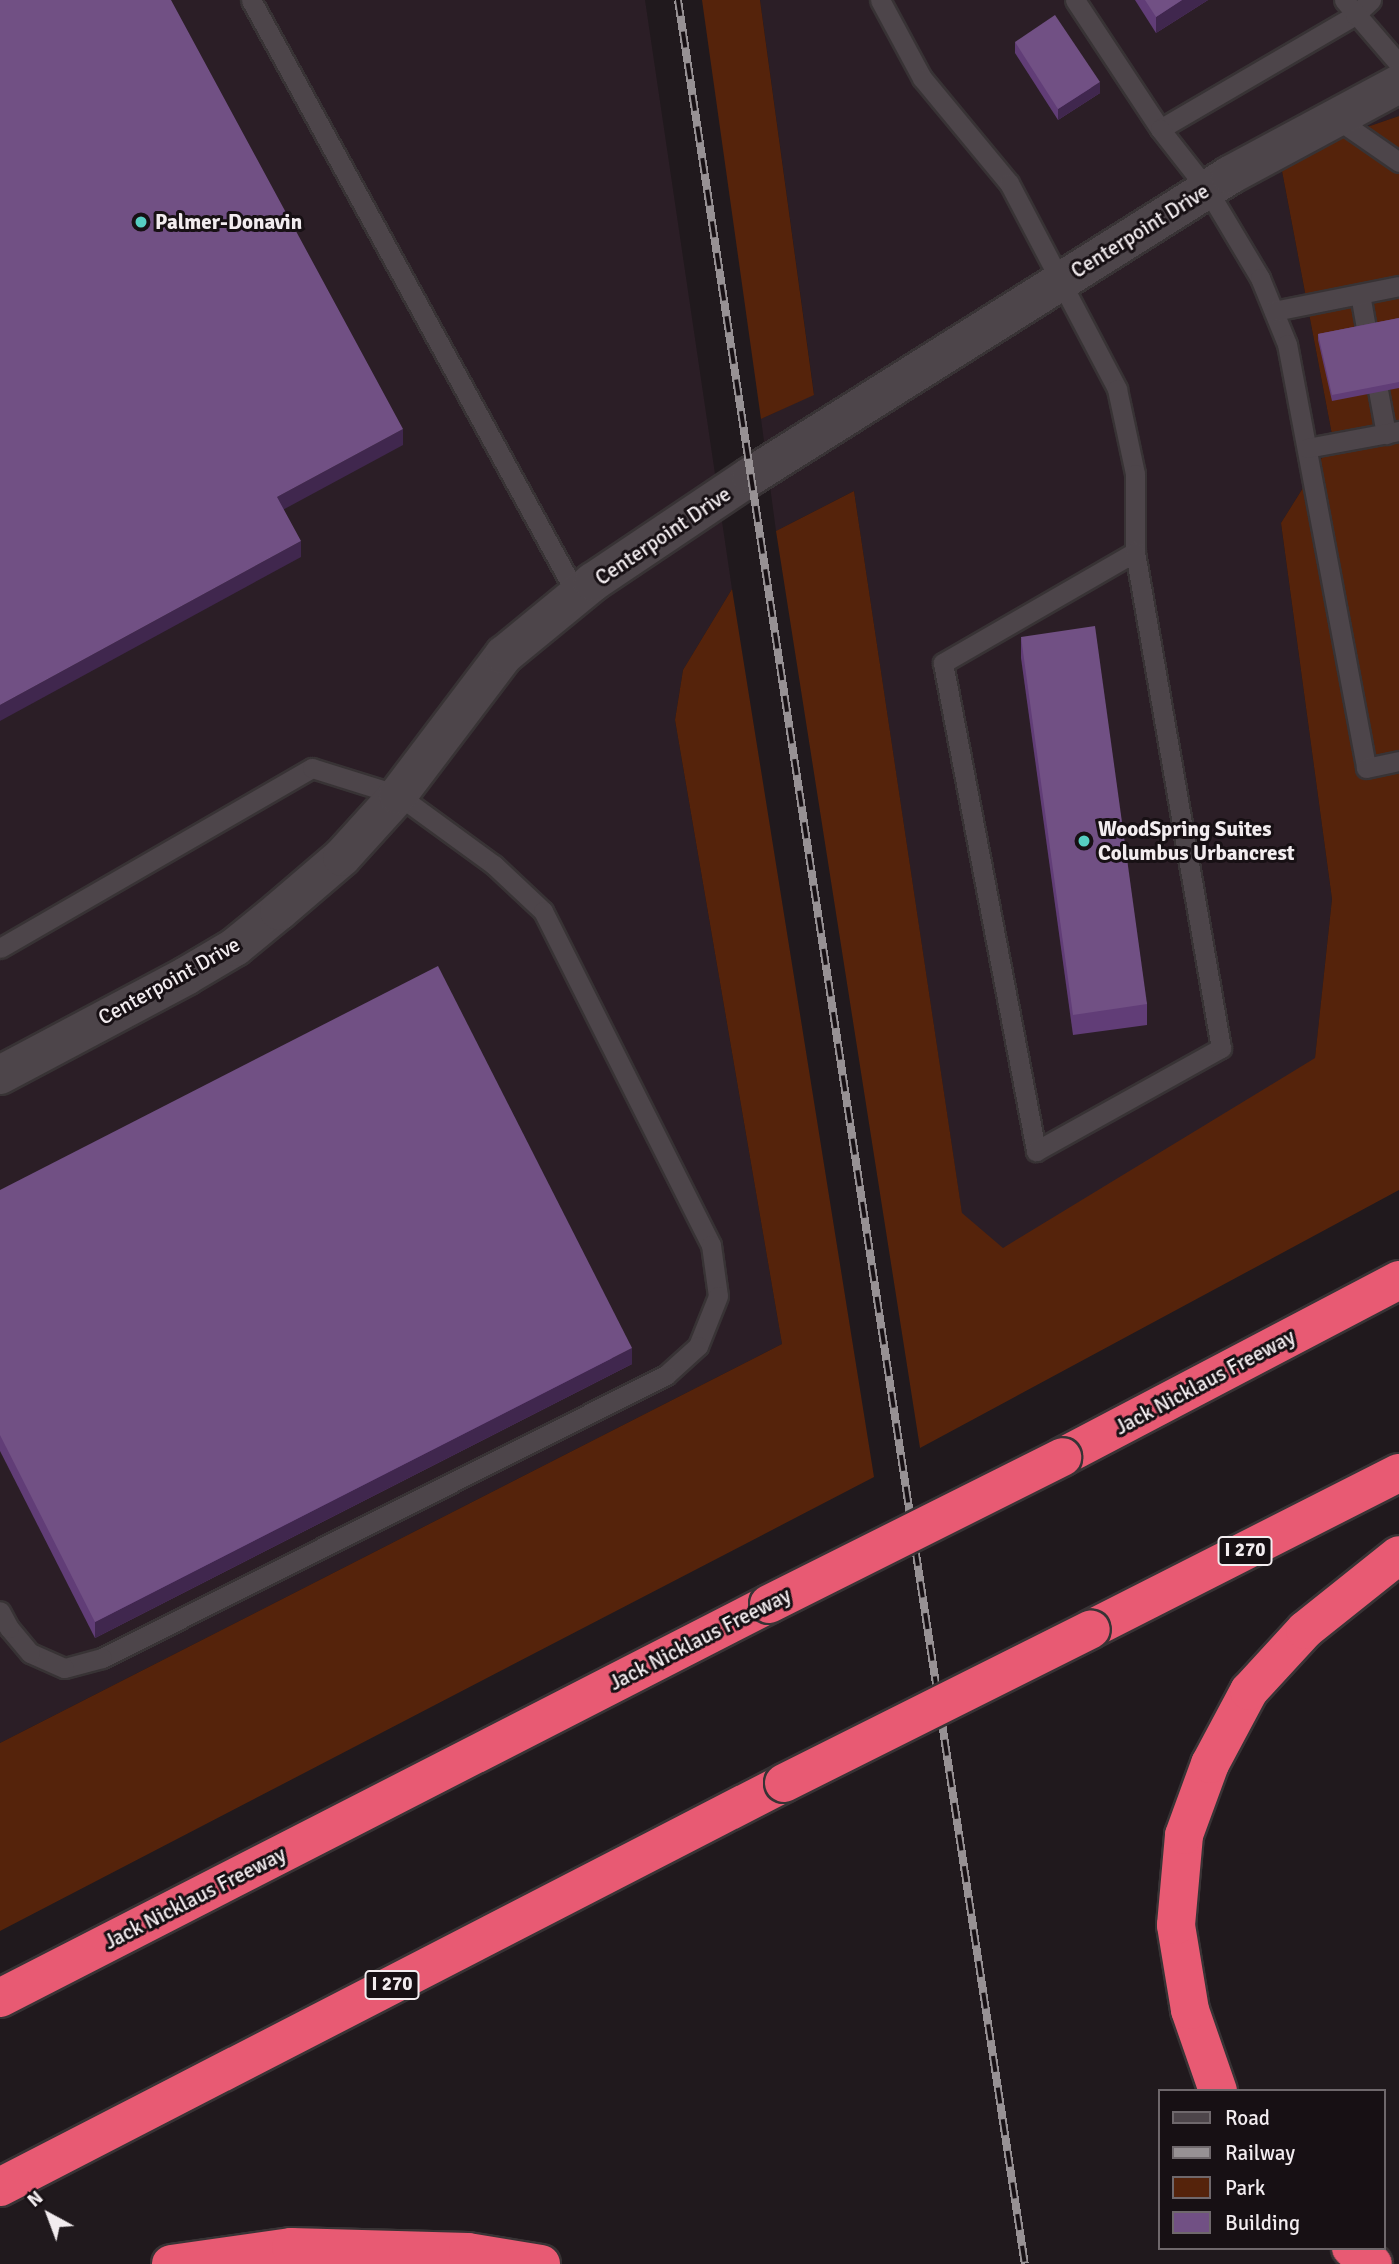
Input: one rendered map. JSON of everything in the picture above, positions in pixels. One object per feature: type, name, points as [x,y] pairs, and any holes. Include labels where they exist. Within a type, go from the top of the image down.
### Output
[{"type":"highway","name":"Jack Nicklaus Freeway","points":[[0,1998],[1062,1457],[1399,1280]]},
{"type":"highway","name":"I 270","points":[[0,2187],[784,1783],[1399,1473]]},
{"type":"highway","points":[[1217,2089],[1190,2010],[1177,1925],[1184,1835],[1210,1764],[1248,1691],[1305,1630],[1399,1555]]},
{"type":"highway","points":[[171,2264],[291,2247],[468,2252],[541,2264]]},
{"type":"highway","points":[[1354,2250],[1373,2264]]},
{"type":"street","name":"Centerpoint Drive","points":[[0,1074],[186,976],[235,947],[342,857],[398,795],[504,655],[577,595],[751,477],[1207,189],[1333,117],[1399,83]]},
{"type":"lane","points":[[251,0],[577,595]]},
{"type":"lane","points":[[880,0],[922,78],[1009,183],[1058,282],[1117,389],[1135,474],[1135,552],[1220,1048],[1036,1151],[943,663],[1135,552]]},
{"type":"lane","points":[[1074,0],[1160,129],[1207,189],[1260,278],[1287,344],[1366,768],[1399,761]]},
{"type":"lane","points":[[1160,129],[1349,7],[1371,0]]},
{"type":"lane","points":[[1349,7],[1399,64]]},
{"type":"lane","points":[[1333,117],[1399,162]]},
{"type":"lane","points":[[1274,311],[1399,286]]},
{"type":"lane","points":[[1360,294],[1366,329]]},
{"type":"lane","points":[[1307,448],[1392,432],[1378,390]]},
{"type":"lane","points":[[0,948],[312,768],[398,795],[494,864],[543,911],[711,1245],[718,1296],[698,1346],[666,1375],[102,1658],[64,1668],[30,1653],[9,1628],[0,1611]]},
{"type":"shaded area","points":[[0,0],[645,0],[732,589],[683,670],[675,720],[782,1344],[0,1743]]},
{"type":"shaded area","points":[[760,0],[1399,0],[1399,116],[1335,138],[1282,171],[1333,440],[1281,523],[1332,899],[1315,1059],[1003,1249],[962,1214],[854,491],[776,531],[761,419],[814,394]]},
{"type":"green space","points":[[702,0],[760,0],[814,395],[761,419]]},
{"type":"green space","points":[[1399,116],[1399,1190],[920,1448],[776,531],[854,491],[962,1213],[1003,1248],[1315,1058],[1332,899],[1281,523],[1333,440],[1282,171],[1335,138]]},
{"type":"green space","points":[[732,589],[874,1477],[0,1931],[0,1743],[782,1344],[675,720],[683,670]]},
{"type":"building","name":"Palmer-Donavin","points":[[0,0],[171,0],[403,429],[277,497],[301,541],[0,705]]},
{"type":"building","points":[[1145,0],[1182,0],[1156,17]]},
{"type":"building","points":[[1055,15],[1100,82],[1058,109],[1015,42]]},
{"type":"building","points":[[1399,318],[1399,382],[1332,395],[1318,334]]},
{"type":"building","name":"WoodSpring Suites Columbus Urbancrest","points":[[1095,626],[1147,1004],[1073,1015],[1021,637]]},
{"type":"building","points":[[438,966],[632,1348],[95,1622],[0,1435],[0,1190]]},
{"type":"railway","points":[[678,0],[1025,2264]]},
{"type":"place","name":"Palmer-Donavin","points":[[141,222]]},
{"type":"place","name":"WoodSpring Suites Columbus Urbancrest","points":[[1084,841]]}]
